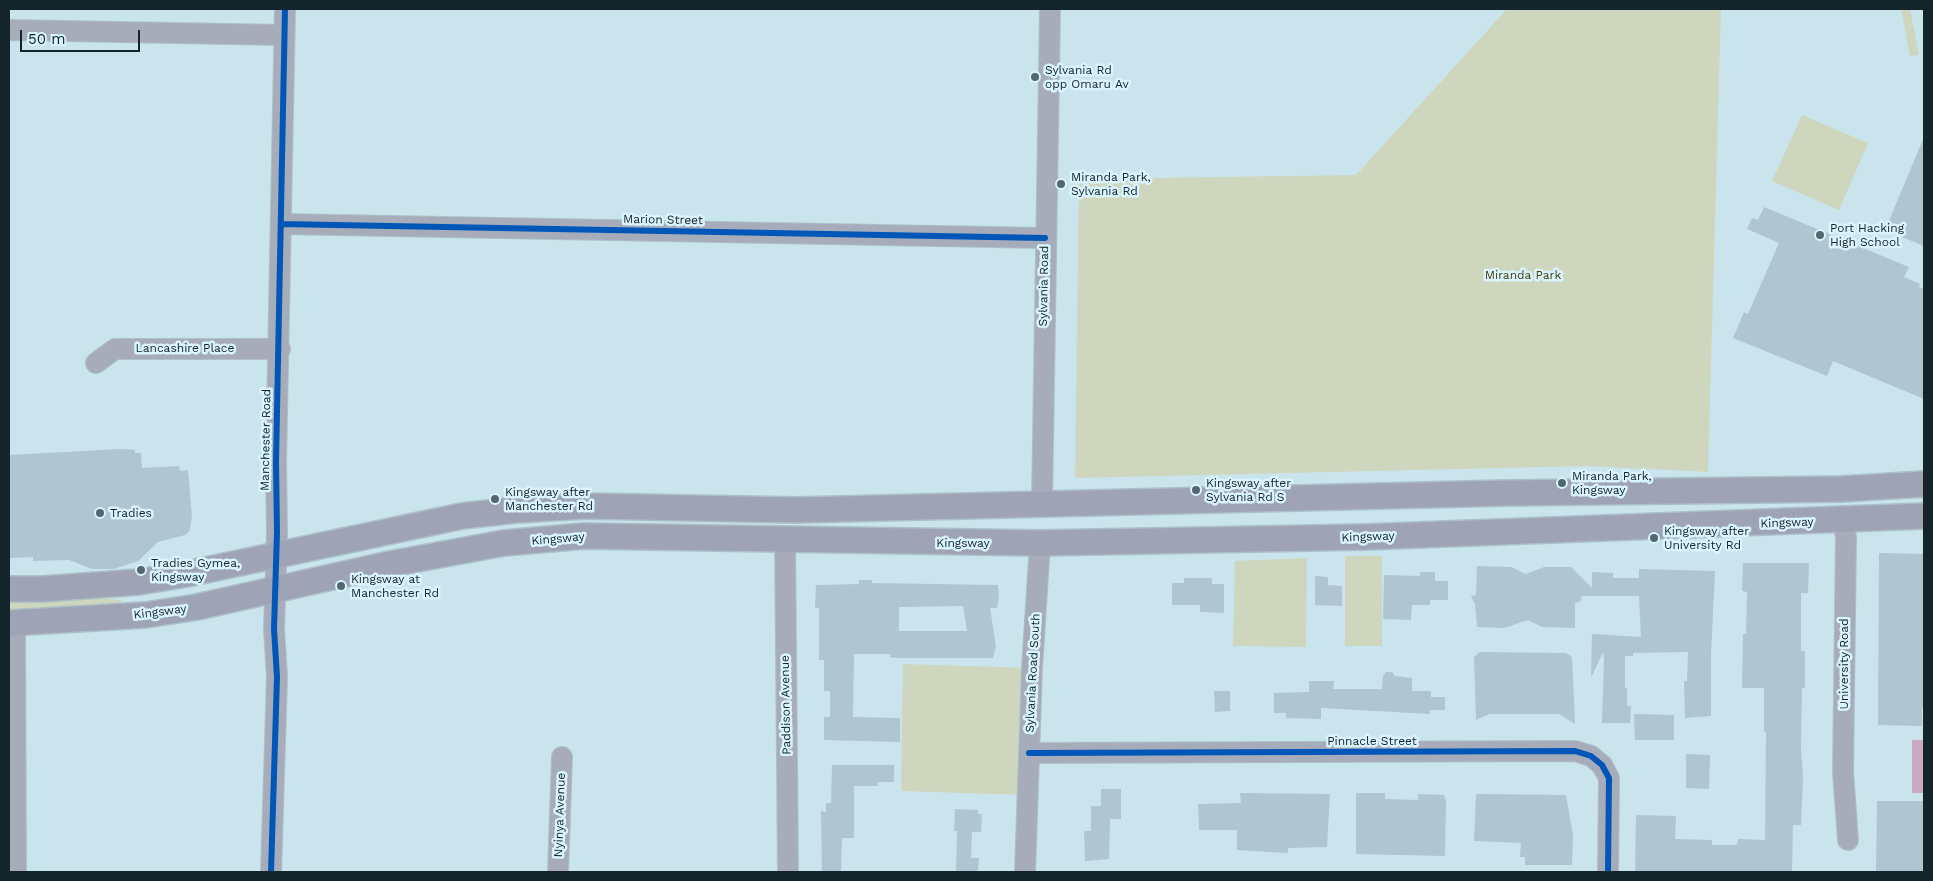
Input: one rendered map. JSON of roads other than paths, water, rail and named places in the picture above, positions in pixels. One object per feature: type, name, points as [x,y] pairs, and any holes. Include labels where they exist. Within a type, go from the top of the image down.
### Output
[{"type":"main road","points":[[9,589],[42,589],[139,582],[462,516],[516,510],[585,506],[797,510],[1507,493],[1842,489],[1924,484]]},
{"type":"main road","name":"University Road","points":[[1842,489],[1843,520]]},
{"type":"main road","name":"Sylvania Road South","points":[[1040,543],[1042,504]]},
{"type":"main road","name":"Kingsway","points":[[12,623],[146,615],[197,607],[390,564],[513,543],[584,536],[1040,543],[1365,537],[1924,516]]},
{"type":"street","name":"Manchester Road","points":[[272,872],[277,677],[275,589],[277,555],[276,462],[280,349],[285,9]]},
{"type":"street","name":"Sylvania Road","points":[[1042,504],[1050,9]]},
{"type":"street","points":[[9,30],[284,35]]},
{"type":"street","name":"Marion Street","points":[[281,224],[1045,238]]},
{"type":"street","name":"Lancashire Place","points":[[96,363],[115,349],[280,349]]},
{"type":"street","name":"University Road","points":[[1843,520],[1846,536],[1843,772],[1848,840]]},
{"type":"street","name":"Paddison Avenue","points":[[785,539],[788,872]]},
{"type":"street","name":"Sylvania Road South","points":[[1025,872],[1040,543]]},
{"type":"street","points":[[12,623],[16,872]]},
{"type":"street","name":"Pinnacle Street","points":[[1029,753],[1575,751],[1597,760],[1609,778],[1608,872]]},
{"type":"street","name":"Nyinya Avenue","points":[[558,872],[562,757]]},
{"type":"place","name":"Sylvania Rd opp Omaru Av","points":[[1035,77]]},
{"type":"place","name":"Miranda Park, Sylvania Rd","points":[[1061,184]]},
{"type":"place","name":"Port Hacking High School","points":[[1820,235]]},
{"type":"place","name":"Miranda Park, Kingsway","points":[[1562,483]]},
{"type":"place","name":"Kingsway after Sylvania Rd S","points":[[1196,490]]},
{"type":"place","name":"Kingsway after Manchester Rd","points":[[495,499]]},
{"type":"place","name":"Tradies","points":[[100,513]]},
{"type":"place","name":"Kingsway after University Rd","points":[[1654,538]]},
{"type":"place","name":"Tradies Gymea, Kingsway","points":[[141,570]]},
{"type":"place","name":"Kingsway at Manchester Rd","points":[[341,586]]},
{"type":"park label","name":"Miranda Park","points":[[1523,275]]}]
